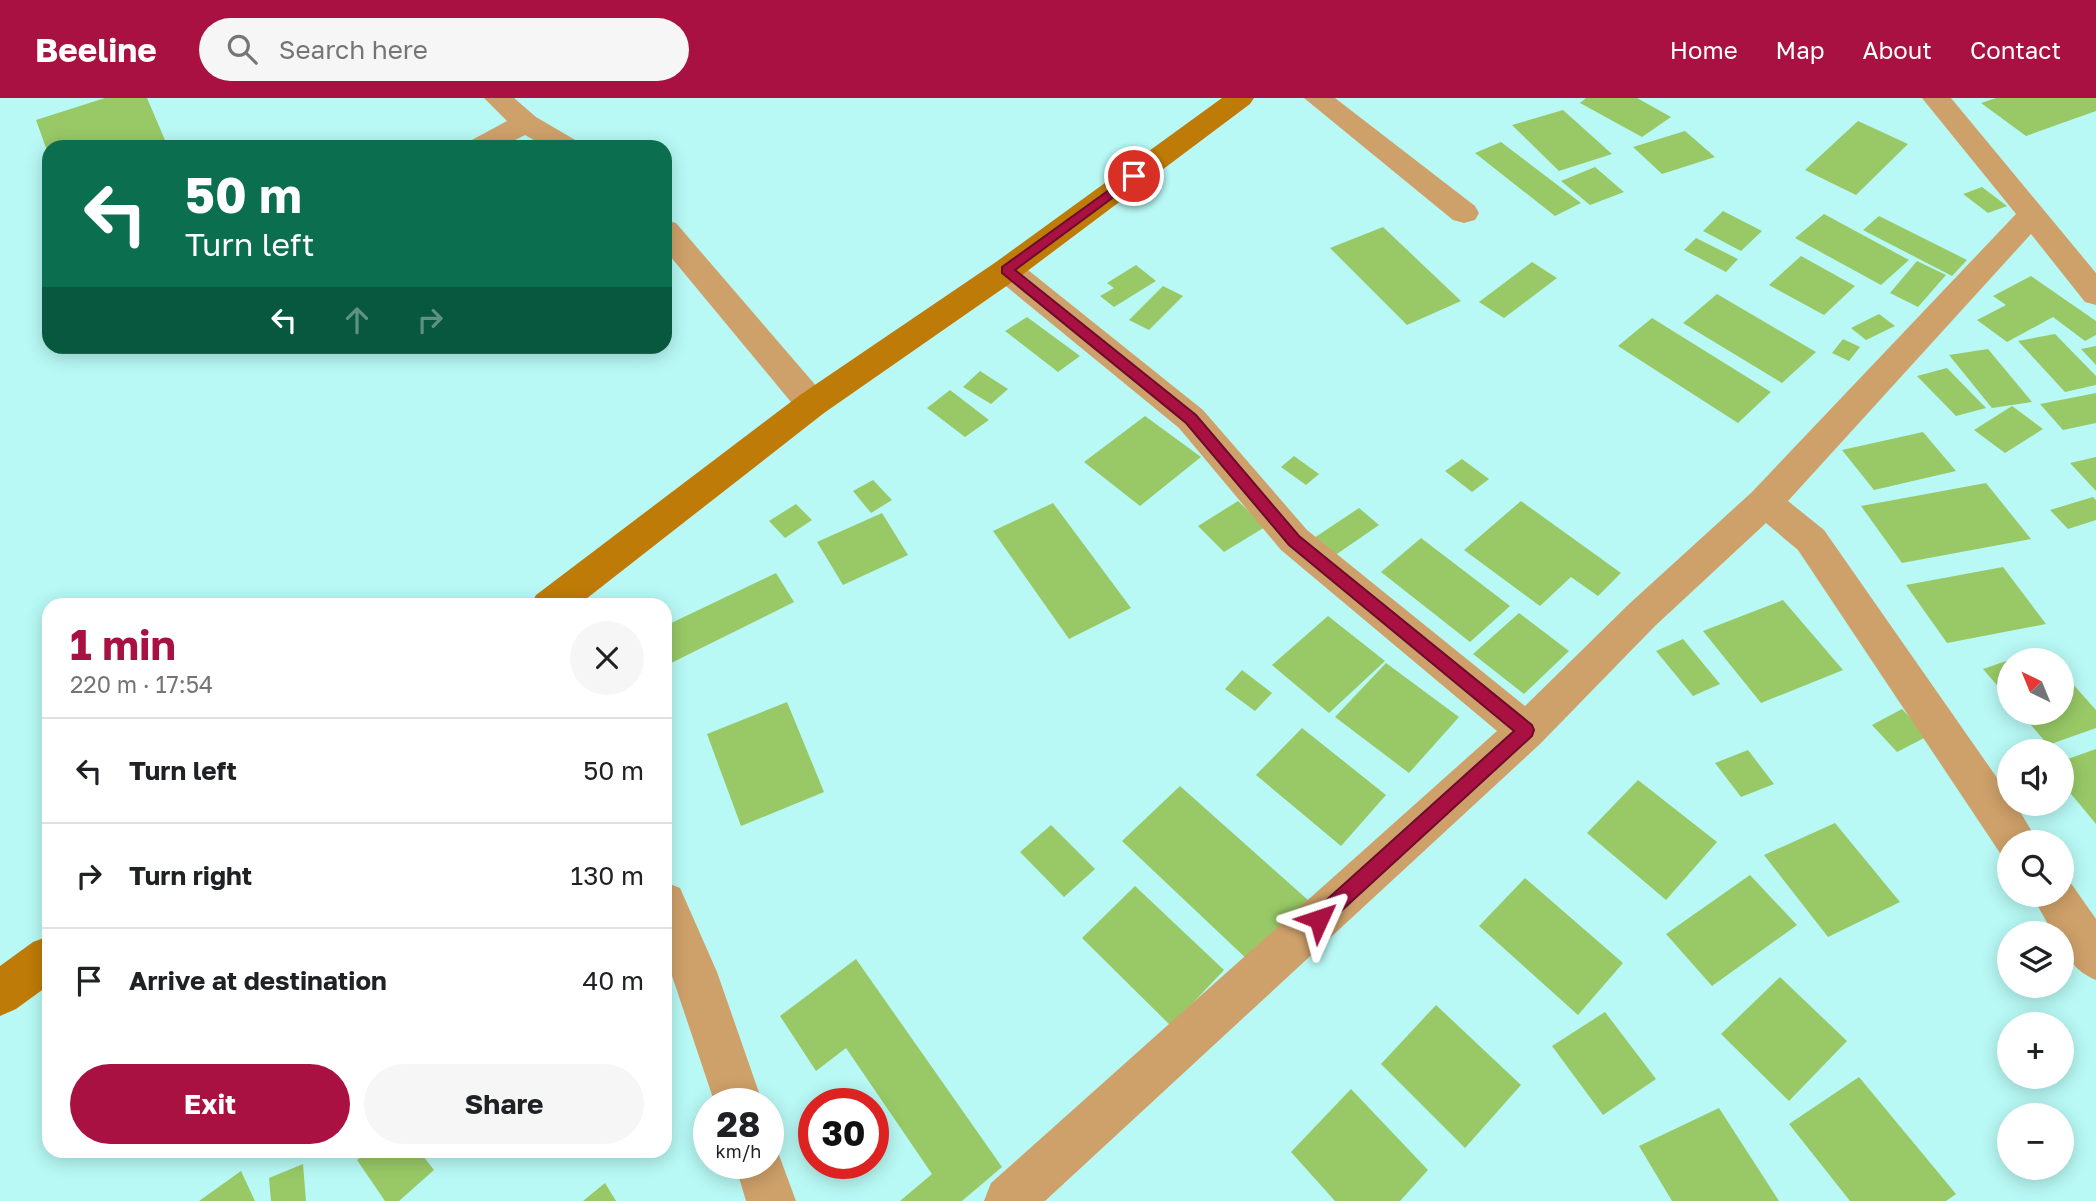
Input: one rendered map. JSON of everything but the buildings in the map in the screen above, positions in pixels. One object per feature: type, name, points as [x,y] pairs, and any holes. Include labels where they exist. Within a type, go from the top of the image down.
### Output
[{"type":"main road","points":[[558,598],[812,404],[1007,270],[1240,98]]},
{"type":"main road","points":[[0,993],[42,963]]},
{"type":"street","points":[[498,98],[526,123],[554,140]]},
{"type":"street","points":[[1318,98],[1464,213]]},
{"type":"street","points":[[1936,98],[1984,153],[2031,216],[2096,294]]},
{"type":"street","points":[[493,140],[526,123]]},
{"type":"street","points":[[1009,1201],[1526,730],[1642,615],[1765,502],[2031,216]]},
{"type":"street","points":[[672,238],[812,404]]},
{"type":"street","points":[[1007,270],[1191,419],[1294,541],[1526,730]]},
{"type":"street","points":[[1765,502],[1811,540],[2009,830]]},
{"type":"street","points":[[2062,907],[2096,958]]},
{"type":"street","points":[[672,919],[695,972],[734,1088]]},
{"type":"street","points":[[764,1179],[771,1201]]},
{"type":"route","points":[[1134,176],[1007,270],[1191,419],[1294,541],[1526,730],[1319,919]]}]
